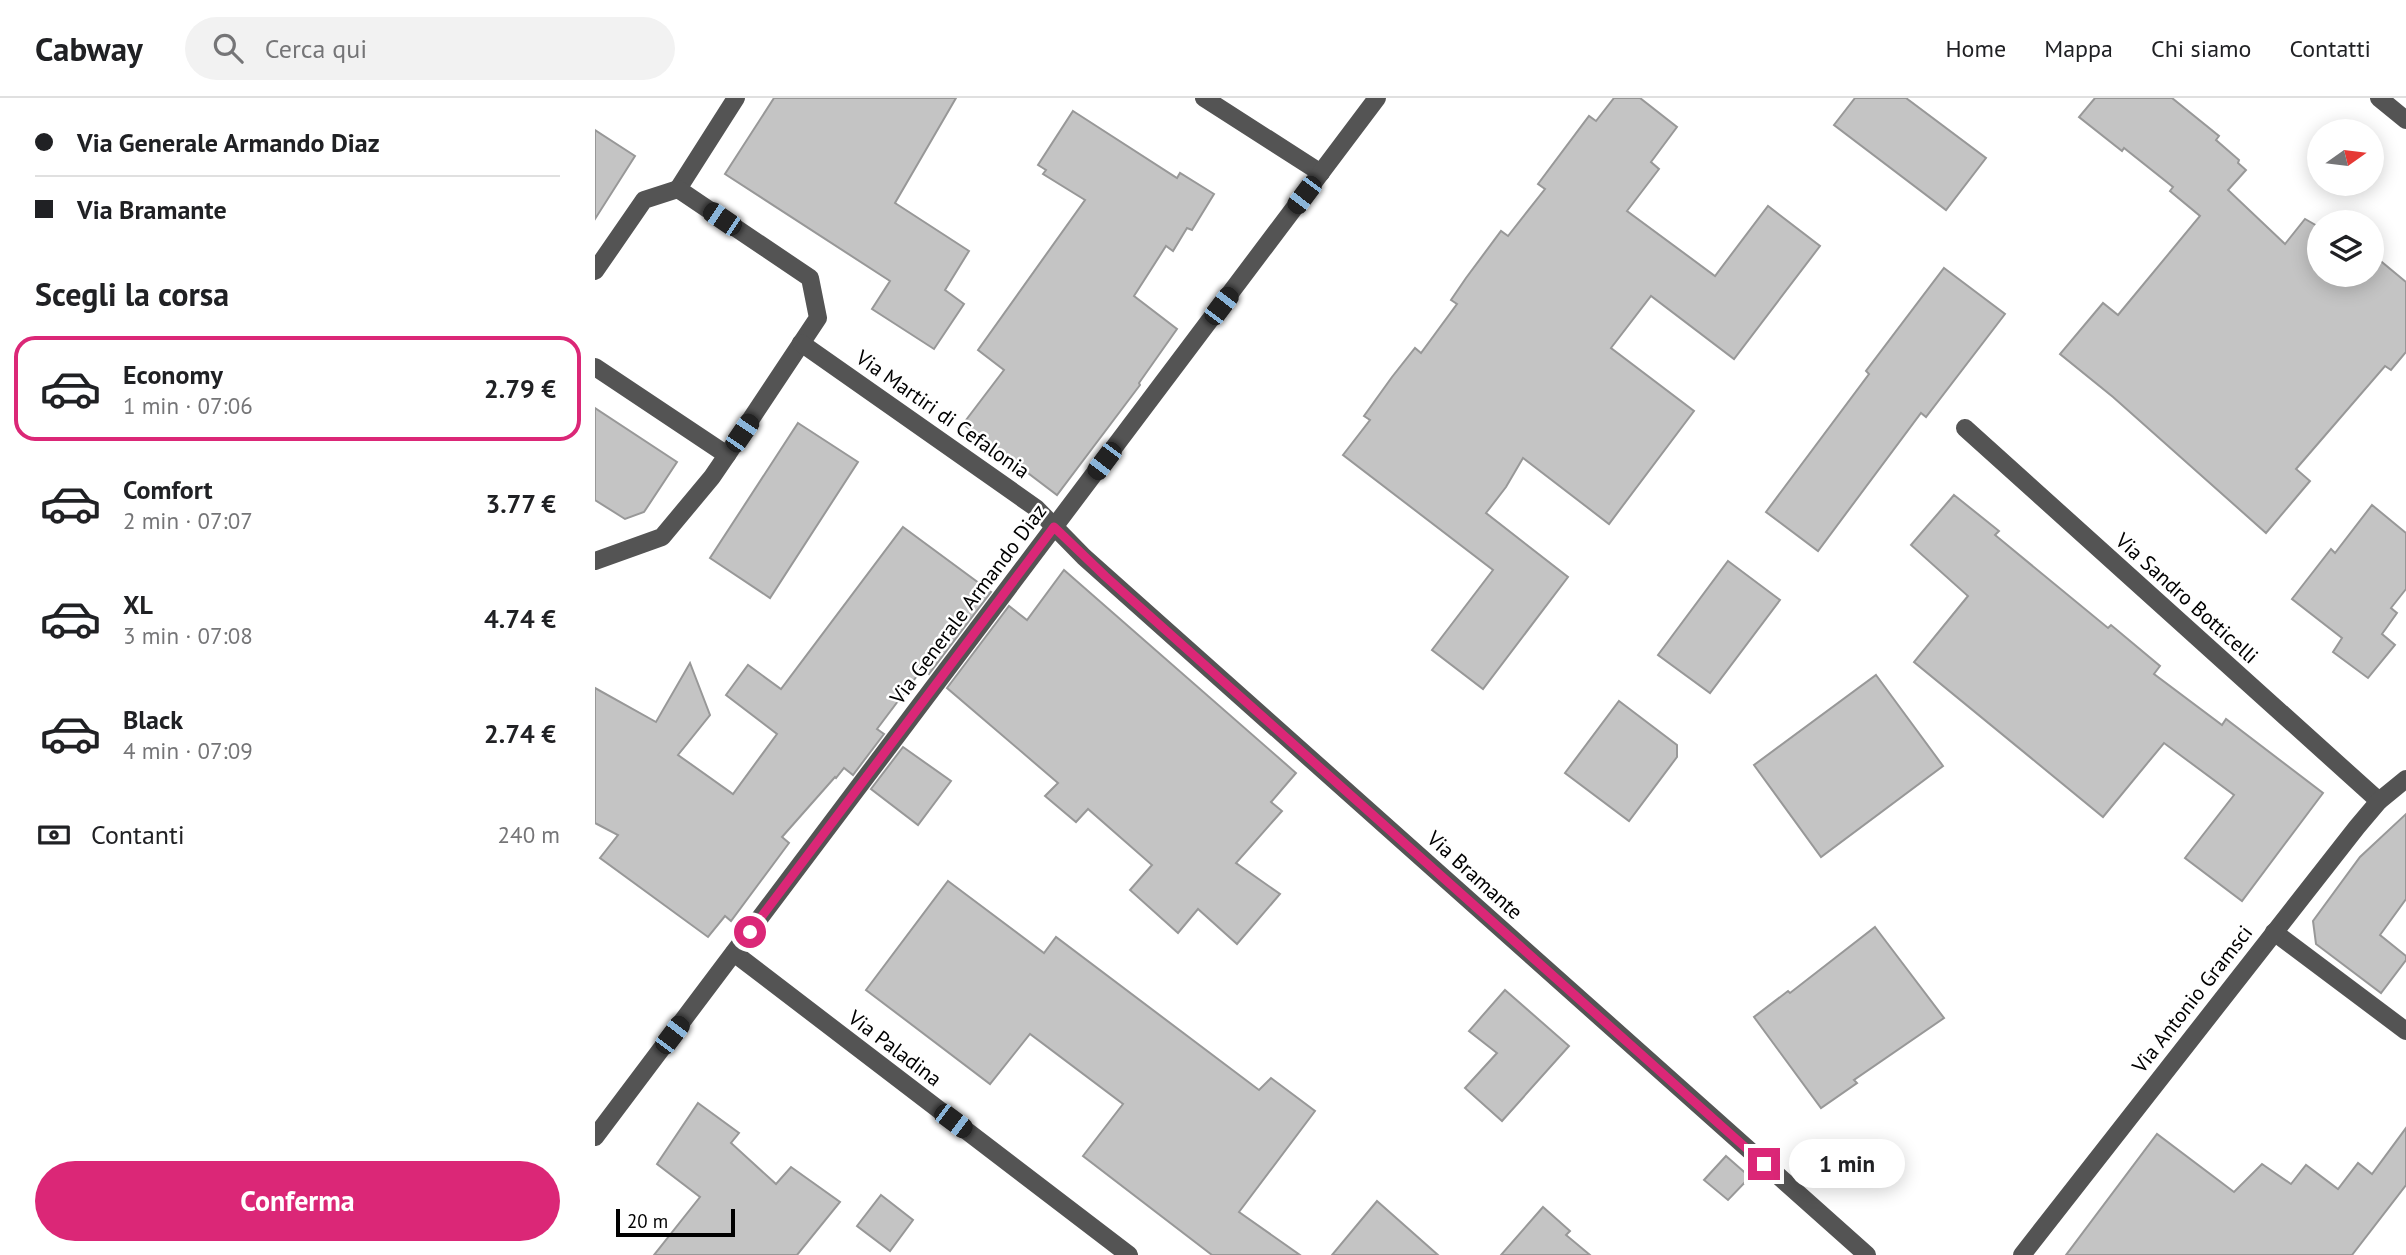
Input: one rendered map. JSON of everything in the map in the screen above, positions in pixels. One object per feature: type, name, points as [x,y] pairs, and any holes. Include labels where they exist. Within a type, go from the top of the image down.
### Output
[{"type":"street","points":[[595,271],[644,200],[678,189],[736,98]]},
{"type":"street","points":[[1204,98],[1321,173]]},
{"type":"street","name":"Via Generale Armando Diaz","points":[[595,1137],[1377,98]]},
{"type":"street","points":[[2379,98],[2406,120]]},
{"type":"street","points":[[595,561],[662,537],[712,477],[818,318],[810,278],[678,189]]},
{"type":"street","name":"Via Martiri di Cefalonia","points":[[801,343],[1036,508],[1054,527]]},
{"type":"street","points":[[595,367],[727,455]]},
{"type":"street","name":"Via Sandro Botticelli","points":[[1965,428],[2379,802]]},
{"type":"street","name":"Via Bramante","points":[[1054,527],[1084,557],[1867,1255]]},
{"type":"street","name":"Via Antonio Gramsci","points":[[2026,1254],[2274,932],[2379,802],[2406,779]]},
{"type":"street","points":[[2274,932],[2406,1031]]},
{"type":"street","name":"Via Paladina","points":[[734,953],[1129,1255]]},
{"type":"building","points":[[774,98],[956,98],[895,203],[969,251],[945,290],[964,304],[934,349],[872,309],[890,281],[725,174]]},
{"type":"building","points":[[1614,98],[1640,98],[1677,127],[1651,162],[1659,169],[1627,211],[1715,276],[1768,206],[1820,246],[1734,359],[1651,296],[1611,348],[1694,411],[1609,524],[1523,458],[1486,513],[1568,577],[1483,689],[1432,650],[1493,570],[1343,455],[1370,420],[1364,416],[1392,377],[1415,348],[1421,353],[1457,304],[1451,300],[1501,231],[1508,236],[1545,189],[1538,184],[1589,116],[1596,121]]},
{"type":"building","points":[[1855,98],[1906,98],[1986,158],[1946,210],[1834,125]]},
{"type":"building","points":[[2095,98],[2172,98],[2219,136],[2216,140],[2239,160],[2238,163],[2246,170],[2228,190],[2285,244],[2305,219],[2307,220],[2307,287],[2384,287],[2384,264],[2406,282],[2406,352],[2391,370],[2385,366],[2296,469],[2310,481],[2266,533],[2113,397],[2060,354],[2103,303],[2118,315],[2200,216],[2170,191],[2173,187],[2079,117]]},
{"type":"building","points":[[1073,111],[1177,178],[1180,173],[1214,194],[1192,230],[1187,228],[1173,251],[1166,246],[1134,296],[1177,329],[1140,385],[1057,495],[963,424],[1004,370],[978,350],[1085,200],[1043,174],[1046,170],[1038,165]]},
{"type":"building","points":[[595,130],[635,156],[595,219]]},
{"type":"building","points":[[1944,268],[2005,314],[1926,417],[1921,413],[1818,551],[1766,512],[1869,374],[1866,371]]},
{"type":"building","points":[[595,408],[677,462],[644,512],[625,519],[595,500]]},
{"type":"building","points":[[798,423],[858,462],[770,598],[710,558]]},
{"type":"building","points":[[1954,495],[1999,531],[1995,535],[2108,628],[2111,625],[2160,666],[2154,674],[2222,725],[2226,719],[2323,793],[2242,901],[2185,858],[2234,795],[2164,743],[2103,817],[1914,662],[1968,596],[1911,545]]},
{"type":"building","points":[[2372,505],[2406,533],[2406,589],[2391,608],[2397,613],[2382,634],[2395,645],[2368,678],[2333,652],[2342,638],[2292,599],[2331,549],[2335,553]]},
{"type":"building","points":[[903,527],[991,592],[929,674],[923,668],[877,729],[884,734],[853,775],[844,768],[835,777],[782,837],[789,843],[731,921],[725,916],[708,937],[600,858],[618,835],[595,823],[595,688],[656,722],[690,663],[710,715],[678,755],[733,794],[777,734],[726,695],[748,665],[781,689]]},
{"type":"building","points":[[1728,561],[1780,600],[1710,693],[1658,655]]},
{"type":"building","points":[[1064,570],[1296,773],[1271,802],[1282,811],[1236,863],[1280,894],[1237,944],[1198,909],[1178,933],[1130,890],[1152,865],[1088,809],[1076,822],[1045,796],[1058,783],[947,688],[1009,606],[1027,620]]},
{"type":"building","points":[[1876,675],[1943,766],[1821,857],[1754,765]]},
{"type":"building","points":[[1619,701],[1677,745],[1677,757],[1629,821],[1565,773]]},
{"type":"building","points":[[903,747],[951,781],[918,825],[871,789]]},
{"type":"building","points":[[2406,814],[2406,899],[2380,935],[2406,956],[2406,960],[2381,993],[2316,944],[2313,921],[2360,857]]},
{"type":"building","points":[[948,881],[1044,953],[1056,937],[1259,1090],[1271,1078],[1315,1111],[1239,1212],[1300,1255],[1212,1255],[1083,1156],[1123,1104],[1030,1034],[990,1084],[866,990]]},
{"type":"building","points":[[1875,927],[1944,1018],[1854,1080],[1857,1083],[1821,1108],[1754,1017],[1788,991],[1790,993]]},
{"type":"building","points":[[1505,990],[1569,1046],[1502,1121],[1465,1088],[1497,1053],[1469,1031]]},
{"type":"building","points":[[698,1103],[739,1133],[731,1143],[776,1184],[791,1167],[840,1202],[797,1255],[654,1255],[700,1197],[657,1164]]},
{"type":"building","points":[[2406,1128],[2406,1185],[2352,1255],[2066,1255],[2157,1134],[2234,1192],[2262,1164],[2291,1184],[2306,1165],[2338,1189],[2358,1163],[2372,1174]]},
{"type":"building","points":[[1726,1156],[1750,1177],[1728,1200],[1704,1180]]},
{"type":"building","points":[[881,1195],[913,1220],[890,1251],[857,1226]]},
{"type":"building","points":[[1377,1201],[1438,1255],[1332,1255]]},
{"type":"building","points":[[1543,1207],[1570,1231],[1566,1235],[1590,1255],[1501,1255]]},
{"type":"route","points":[[750,932],[1054,527],[1105,576],[1764,1164]]}]
